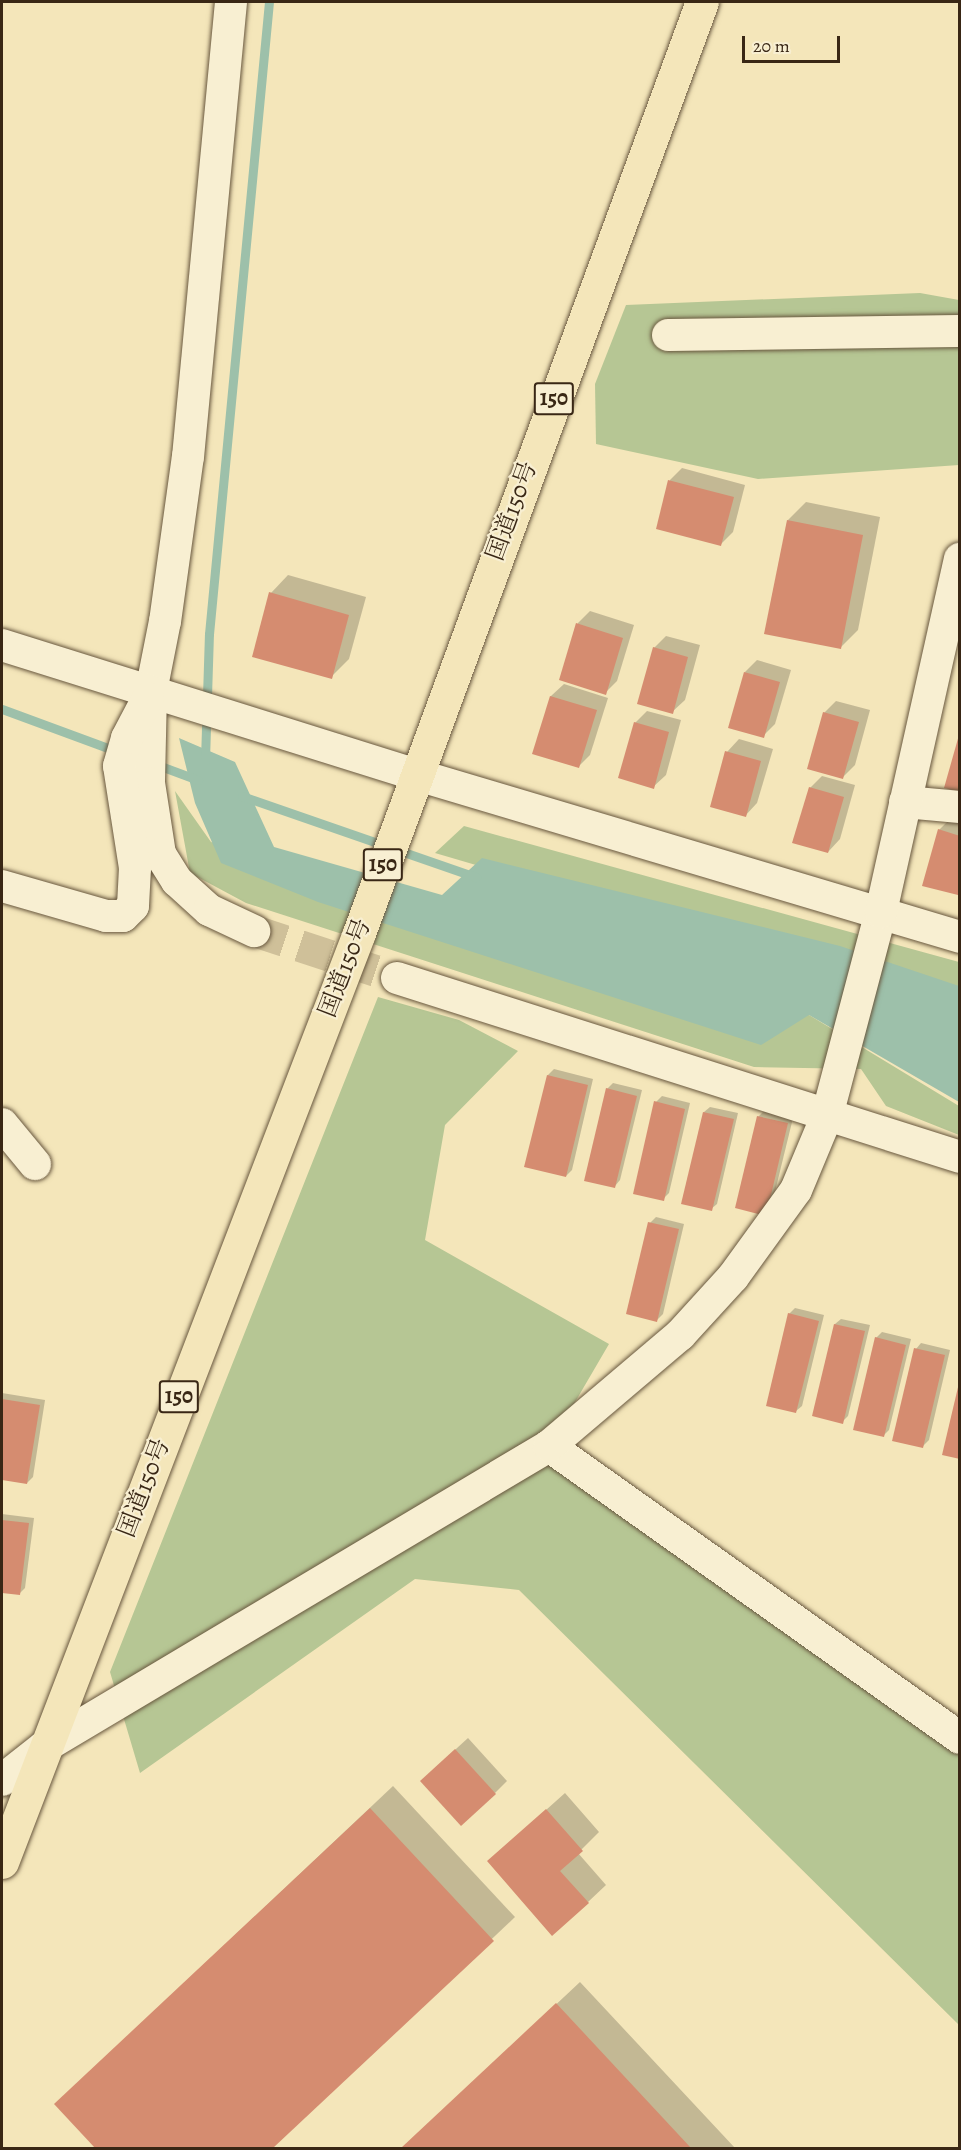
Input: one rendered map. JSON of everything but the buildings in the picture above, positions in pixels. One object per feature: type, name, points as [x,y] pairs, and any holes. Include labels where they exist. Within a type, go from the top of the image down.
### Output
[{"type":"highway","name":"国道150号","points":[[2,1862],[44,1747],[359,933],[411,785],[702,2]]},
{"type":"street","points":[[231,2],[188,456],[165,621],[160,694],[149,783],[160,854],[177,881],[208,910],[254,931]]},
{"type":"street","points":[[668,335],[960,331]]},
{"type":"street","points":[[2,1780],[44,1747],[549,1446],[680,1335],[733,1277],[796,1190],[827,1116],[877,924],[958,578]]},
{"type":"street","points":[[2,645],[230,714],[411,785],[877,924],[960,937]]},
{"type":"street","points":[[2,886],[106,916],[123,916],[133,906],[135,868],[118,766],[127,738],[160,694]]},
{"type":"street","points":[[905,802],[960,807]]},
{"type":"street","points":[[397,978],[960,1157]]},
{"type":"street","points":[[2,1124],[35,1164]]},
{"type":"street","points":[[549,1446],[960,1738]]},
{"type":"shaded area","points":[[920,293],[959,300],[959,465],[758,479],[596,444],[595,384],[626,305]]},
{"type":"shaded area","points":[[179,738],[235,762],[274,847],[442,895],[482,858],[840,946],[959,986],[959,1102],[809,1015],[761,1045],[318,902],[221,863],[195,803]]},
{"type":"shaded area","points":[[175,791],[211,842],[809,1015],[959,1106],[959,1135],[886,1106],[861,1069],[754,1067],[246,903],[190,873]]},
{"type":"shaded area","points":[[464,826],[959,962],[959,1007],[435,853]]},
{"type":"shaded area","points":[[378,997],[459,1020],[518,1051],[445,1125],[425,1240],[609,1344],[550,1445],[959,1738],[959,2025],[519,1590],[415,1579],[140,1773],[110,1672]]},
{"type":"waterway","points":[[205,760],[209,634],[269,2]]},
{"type":"waterway","points":[[2,709],[119,752]]},
{"type":"waterway","points":[[155,764],[198,780]]},
{"type":"waterway","points":[[242,796],[476,877]]},
{"type":"tunnel","points":[[254,931],[397,978]]}]
